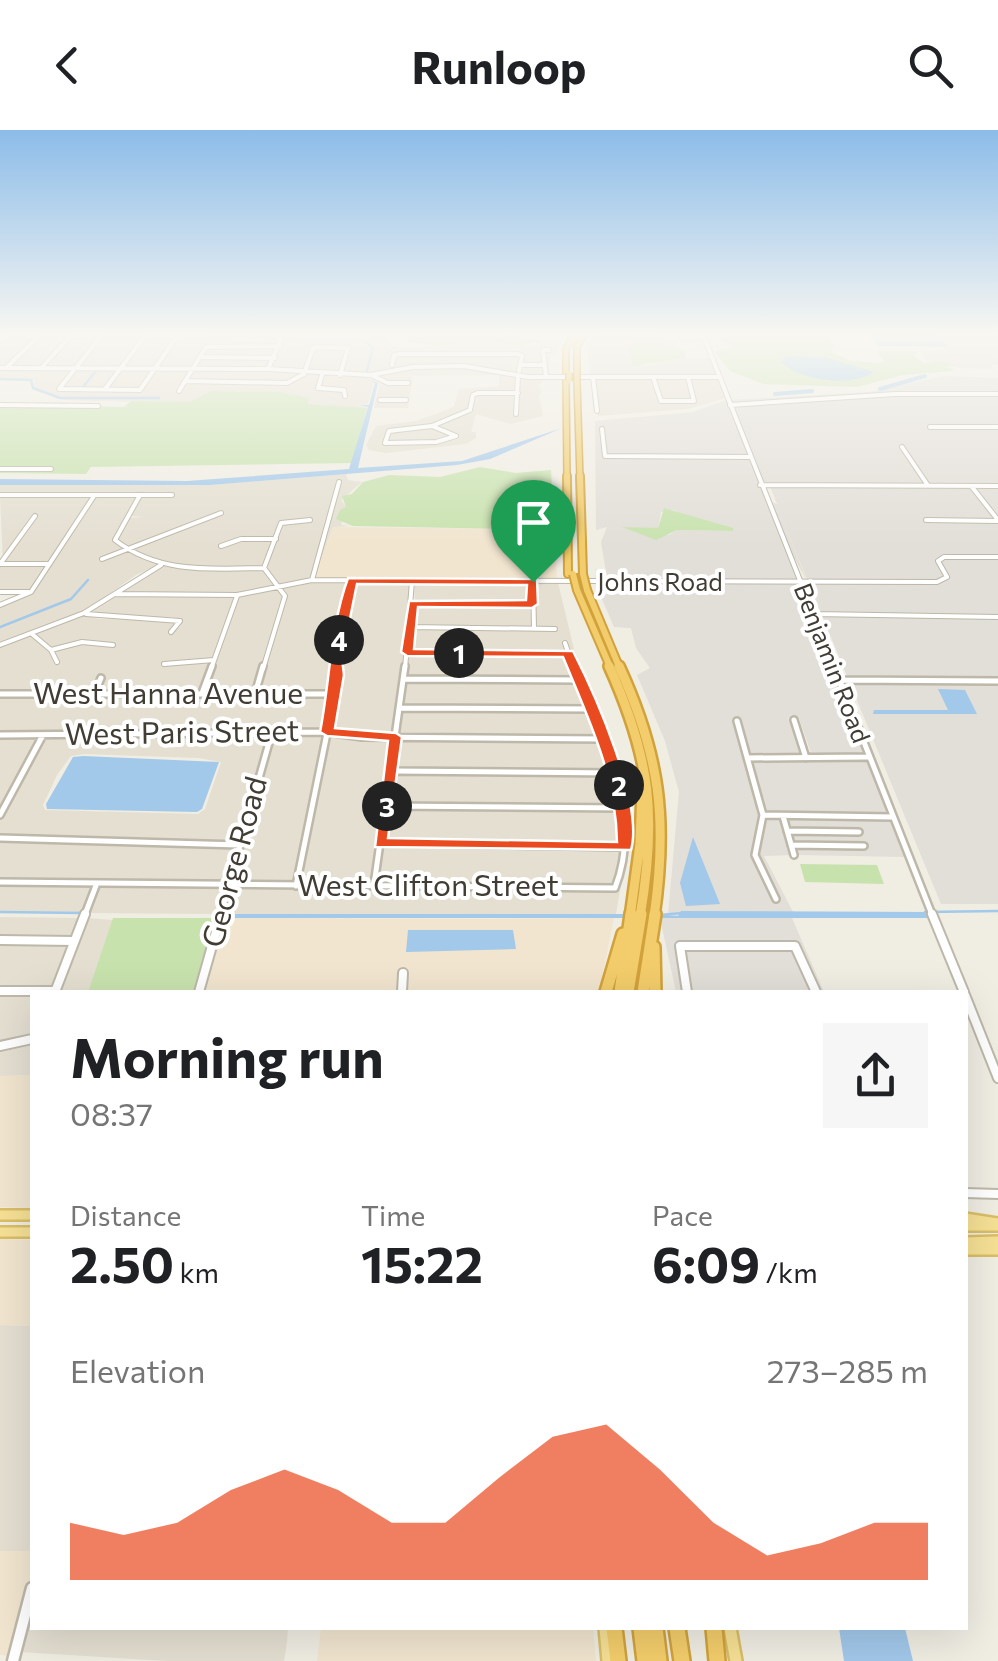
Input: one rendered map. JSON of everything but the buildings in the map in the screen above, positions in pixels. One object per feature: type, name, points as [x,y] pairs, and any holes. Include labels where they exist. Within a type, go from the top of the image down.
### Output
[{"type":"highway","points":[[572,403],[575,574],[639,769],[642,829],[620,990]]},
{"type":"highway","points":[[577,403],[572,429],[578,590],[654,756],[662,820],[643,990]]},
{"type":"highway","points":[[652,927],[655,990]]},
{"type":"highway","points":[[607,990],[630,928]]},
{"type":"highway","points":[[628,990],[630,928]]},
{"type":"highway","points":[[614,1630],[618,1661]]},
{"type":"highway","points":[[641,1630],[645,1661]]},
{"type":"highway","points":[[655,1630],[659,1661]]},
{"type":"highway","points":[[678,1630],[682,1661]]},
{"type":"highway","points":[[714,1630],[717,1661]]},
{"type":"main road","points":[[0,1214],[30,1215]]},
{"type":"main road","points":[[968,1219],[998,1224]]},
{"type":"main road","points":[[968,1226],[998,1224]]},
{"type":"main road","points":[[0,1232],[30,1232]]},
{"type":"main road","points":[[968,1246],[998,1246]]},
{"type":"main road","points":[[605,1630],[608,1661]]},
{"type":"main road","points":[[730,1630],[736,1661]]},
{"type":"street","points":[[432,426],[456,436],[436,442],[385,443],[388,430],[432,426],[470,410],[471,403]]},
{"type":"street","points":[[516,414],[517,403]]},
{"type":"street","points":[[596,403],[597,412]]},
{"type":"street","name":"Benjamin Road","points":[[729,403],[962,990]]},
{"type":"street","points":[[0,405],[98,406]]},
{"type":"street","points":[[930,427],[998,427]]},
{"type":"street","points":[[602,429],[606,456],[750,458]]},
{"type":"street","points":[[902,447],[928,486]]},
{"type":"street","points":[[0,468],[51,468]]},
{"type":"street","points":[[312,580],[339,482]]},
{"type":"street","points":[[760,485],[998,486]]},
{"type":"street","points":[[971,486],[998,520]]},
{"type":"street","points":[[0,495],[172,496]]},
{"type":"street","points":[[0,605],[31,592],[95,495]]},
{"type":"street","points":[[140,495],[115,540],[126,548],[162,565],[264,568]]},
{"type":"street","points":[[102,559],[222,513]]},
{"type":"street","points":[[0,564],[35,516]]},
{"type":"street","points":[[128,517],[141,517]]},
{"type":"street","points":[[264,568],[281,523],[310,520]]},
{"type":"street","points":[[926,520],[998,520]]},
{"type":"street","points":[[222,546],[241,539],[276,539]]},
{"type":"street","name":"Johns Road","points":[[115,594],[237,595],[312,580],[938,582],[947,577],[938,561],[944,556],[998,557]]},
{"type":"street","points":[[0,564],[49,564]]},
{"type":"street","points":[[0,646],[84,613],[138,576],[162,565]]},
{"type":"street","points":[[255,694],[284,596],[264,568]]},
{"type":"street","points":[[296,886],[335,694],[336,658],[352,580]]},
{"type":"street","points":[[374,885],[393,771],[413,604],[412,580]]},
{"type":"street","points":[[533,582],[534,628]]},
{"type":"street","points":[[0,592],[31,592]]},
{"type":"street","points":[[202,694],[237,595]]},
{"type":"street","points":[[413,604],[532,604]]},
{"type":"street","points":[[84,613],[100,618],[180,621],[172,632]]},
{"type":"street","points":[[814,614],[998,617]]},
{"type":"street","points":[[410,627],[555,629]]},
{"type":"street","points":[[32,634],[51,650],[57,662]]},
{"type":"street","points":[[51,650],[82,642],[113,645]]},
{"type":"street","points":[[380,843],[625,847],[624,808],[616,773],[565,643]]},
{"type":"street","points":[[407,652],[568,654]]},
{"type":"street","points":[[164,664],[214,660]]},
{"type":"street","points":[[94,694],[101,678]]},
{"type":"street","points":[[404,679],[579,680]]},
{"type":"street","points":[[840,680],[998,681]]},
{"type":"street","name":"West Hanna Avenue","points":[[0,694],[335,694]]},
{"type":"street","points":[[400,708],[591,709]]},
{"type":"street","points":[[794,720],[806,758]]},
{"type":"street","points":[[737,721],[763,815],[755,855],[776,899]]},
{"type":"street","name":"George Road","points":[[200,990],[272,732]]},
{"type":"street","name":"West Paris Street","points":[[0,735],[327,732],[396,737],[604,739]]},
{"type":"street","points":[[0,815],[42,735]]},
{"type":"street","points":[[747,758],[868,757]]},
{"type":"street","points":[[393,771],[616,773]]},
{"type":"street","points":[[387,806],[624,808]]},
{"type":"street","points":[[763,815],[892,818]]},
{"type":"street","points":[[783,816],[794,854]]},
{"type":"street","points":[[788,832],[859,832]]},
{"type":"street","points":[[0,838],[239,845]]},
{"type":"street","points":[[792,846],[864,846]]},
{"type":"street","name":"West Clifton Street","points":[[0,882],[615,888],[625,847]]},
{"type":"street","points":[[57,990],[97,883]]},
{"type":"street","points":[[0,940],[74,942]]},
{"type":"street","points":[[687,990],[680,946],[795,946],[815,990]]},
{"type":"street","points":[[402,990],[404,973]]},
{"type":"street","points":[[0,990],[30,991]]},
{"type":"street","name":"Benjamin Road","points":[[968,1004],[998,1078]]},
{"type":"street","points":[[0,1046],[30,1039]]},
{"type":"street","points":[[968,1194],[998,1194]]},
{"type":"street","points":[[12,1661],[30,1595]]},
{"type":"shaded area","points":[[367,403],[357,405],[367,408],[307,404]]},
{"type":"shaded area","points":[[375,403],[409,403],[408,408],[374,408]]},
{"type":"shaded area","points":[[540,403],[543,416],[510,424],[476,414],[471,432],[476,432],[476,438],[466,444],[386,453],[369,450],[366,445],[376,426],[416,421],[454,406]]},
{"type":"shaded area","points":[[597,403],[707,403],[688,409],[598,416]]},
{"type":"shaded area","points":[[727,403],[800,581],[595,581],[596,568],[600,578],[607,578],[601,542],[607,527],[596,530],[595,421],[693,412]],"holes":[[[674,510],[733,531],[677,530],[669,535],[625,528],[658,528],[661,512]]]},
{"type":"shaded area","points":[[731,403],[998,403],[998,904],[941,904],[781,516],[807,581],[768,501],[777,504],[769,484],[762,484]]},
{"type":"shaded area","points":[[346,474],[348,480],[362,482],[341,500],[347,508],[341,525],[351,526],[333,527],[316,573],[341,482],[337,481],[310,579],[278,585],[266,568],[283,524],[312,520],[284,520],[274,538],[240,538],[220,546],[235,541],[274,540],[263,567],[176,566],[129,548],[223,512],[127,547],[117,539],[129,518],[143,517],[130,516],[142,496],[0,494],[0,485],[210,485]]},
{"type":"shaded area","points":[[552,486],[557,580],[314,578],[333,527],[509,529],[514,487]]},
{"type":"shaded area","points":[[0,496],[92,496],[48,563],[3,563]]},
{"type":"shaded area","points":[[96,496],[138,496],[113,540],[123,548],[101,558],[126,550],[158,565],[136,575],[83,612],[0,644],[0,606],[33,593]]},
{"type":"shaded area","points":[[0,565],[46,565],[30,591],[0,591]]},
{"type":"shaded area","points":[[161,566],[263,569],[274,586],[237,594],[118,593]]},
{"type":"shaded area","points":[[350,581],[333,658],[333,692],[258,693],[287,596],[280,587],[295,582]]},
{"type":"shaded area","points":[[354,581],[410,582],[411,604],[393,736],[330,730],[340,675],[338,658]]},
{"type":"shaded area","points":[[414,582],[531,583],[530,603],[415,603]]},
{"type":"shaded area","points":[[535,583],[558,583],[574,649],[611,740],[618,771],[567,642],[563,642],[565,652],[409,651],[412,628],[556,630],[536,627]]},
{"type":"shaded area","points":[[595,583],[801,583],[864,756],[812,756],[799,718],[788,718],[800,756],[749,756],[739,720],[734,720],[760,815],[752,855],[774,902],[779,901],[758,855],[766,817],[781,817],[792,855],[764,856],[793,912],[682,911],[678,916],[668,915],[679,792],[665,741],[637,675],[650,668],[636,648],[631,628],[614,627]]},
{"type":"shaded area","points":[[276,588],[282,596],[253,693],[205,692],[238,596]]},
{"type":"shaded area","points":[[116,595],[234,596],[212,659],[161,663],[211,662],[200,692],[0,692],[0,647],[31,635],[50,651],[55,663],[59,662],[54,650],[82,643],[115,645],[83,641],[52,648],[35,634],[84,615],[99,619],[172,620],[177,622],[171,633],[181,626],[182,620],[173,617],[101,617],[88,613]]},
{"type":"shaded area","points":[[415,605],[530,605],[532,627],[412,626]]},
{"type":"shaded area","points":[[409,654],[566,655],[576,679],[407,678]]},
{"type":"shaded area","points":[[406,681],[578,682],[588,707],[402,706]]},
{"type":"shaded area","points":[[0,695],[332,695],[325,730],[0,734]]},
{"type":"shaded area","points":[[402,709],[589,710],[601,737],[398,736]]},
{"type":"shaded area","points":[[324,733],[294,883],[232,882],[274,734]]},
{"type":"shaded area","points":[[269,734],[237,843],[0,836],[0,820],[44,736]],"holes":[[[71,756],[199,758],[221,762],[205,809],[198,814],[45,810],[43,805]]]},
{"type":"shaded area","points":[[329,734],[393,739],[372,883],[300,883]]},
{"type":"shaded area","points":[[0,737],[39,737],[0,810]]},
{"type":"shaded area","points":[[398,739],[602,741],[613,771],[395,769]]},
{"type":"shaded area","points":[[866,759],[889,815],[766,813],[750,760]]},
{"type":"shaded area","points":[[395,773],[614,775],[621,806],[390,805]]},
{"type":"shaded area","points":[[389,808],[621,810],[622,845],[383,841]]},
{"type":"shaded area","points":[[786,818],[890,819],[906,857],[797,855],[795,847],[867,847],[794,843],[791,833],[862,833],[790,830]]},
{"type":"shaded area","points":[[0,840],[235,847],[226,882],[0,880]]},
{"type":"shaded area","points":[[383,845],[622,849],[613,886],[377,883]]},
{"type":"shaded area","points":[[621,884],[616,914],[225,914],[231,887],[616,891]]},
{"type":"shaded area","points":[[0,885],[93,885],[82,913],[0,912]]},
{"type":"shaded area","points":[[99,885],[225,887],[218,914],[88,913]]},
{"type":"shaded area","points":[[0,917],[80,918],[72,939],[0,938]]},
{"type":"shaded area","points":[[86,918],[113,920],[89,990],[60,990]]},
{"type":"shaded area","points":[[223,918],[614,918],[599,990],[405,990],[407,971],[401,970],[398,990],[204,990]],"holes":[[[409,930],[513,930],[407,952]]]},
{"type":"shaded area","points":[[660,918],[792,918],[823,990],[818,990],[794,944],[677,944],[684,990],[676,990]]},
{"type":"shaded area","points":[[0,943],[70,944],[54,988],[0,988]]},
{"type":"shaded area","points":[[683,948],[793,949],[812,990],[690,990]]},
{"type":"shaded area","points":[[0,993],[30,993],[30,1038],[0,1044]]},
{"type":"shaded area","points":[[30,1042],[30,1075],[0,1076],[0,1049]]},
{"type":"shaded area","points":[[30,1075],[30,1208],[0,1207],[0,1076]]},
{"type":"shaded area","points":[[0,1239],[30,1240],[30,1326],[0,1325]]},
{"type":"shaded area","points":[[0,1325],[30,1326],[30,1551],[0,1551]]},
{"type":"shaded area","points":[[0,1551],[30,1551],[30,1578],[9,1656],[0,1655]]},
{"type":"shaded area","points":[[30,1614],[30,1630],[288,1630],[284,1661],[167,1661],[20,1652]]},
{"type":"shaded area","points":[[321,1630],[593,1630],[596,1661],[317,1661]]},
{"type":"green space","points":[[128,403],[307,403],[367,408],[352,463],[91,467],[86,474],[0,473],[0,404],[124,407]]},
{"type":"green space","points":[[480,467],[516,473],[551,470],[552,486],[514,487],[509,529],[353,526],[336,519],[346,507],[342,496],[352,494],[363,482],[389,475],[440,477]]},
{"type":"green space","points":[[664,508],[733,531],[677,530],[656,540],[622,527],[658,528]]},
{"type":"green space","points":[[800,864],[877,865],[884,884],[805,882]]},
{"type":"green space","points":[[113,918],[214,918],[194,990],[89,990]]},
{"type":"water","points":[[373,403],[358,468],[462,461],[562,428],[490,459],[457,465],[210,485],[0,485],[0,479],[187,481],[349,469],[368,407],[359,405]]},
{"type":"water","points":[[938,689],[965,690],[977,714],[873,714],[874,710],[948,710]]},
{"type":"water","points":[[73,757],[219,762],[202,809],[197,812],[47,809],[46,804]]},
{"type":"water","points":[[693,837],[720,904],[686,906],[680,883]]},
{"type":"water","points":[[681,911],[928,912],[930,918],[656,918],[656,914],[678,916]]},
{"type":"water","points":[[225,914],[627,914],[626,918],[223,918]]},
{"type":"water","points":[[408,930],[513,930],[516,949],[406,952]]},
{"type":"water","points":[[839,1630],[905,1630],[913,1661],[844,1661]]},
{"type":"waterway","points":[[0,627],[71,599],[88,580]]},
{"type":"waterway","points":[[925,912],[998,911]]},
{"type":"waterway","points":[[0,912],[81,913]]},
{"type":"waterway","points":[[660,915],[682,913]]},
{"type":"route","points":[[352,580],[533,582],[532,604],[413,604],[407,652],[568,654],[616,773],[624,808],[625,847],[380,843],[396,737],[327,732],[338,675],[336,658],[352,580]]}]
